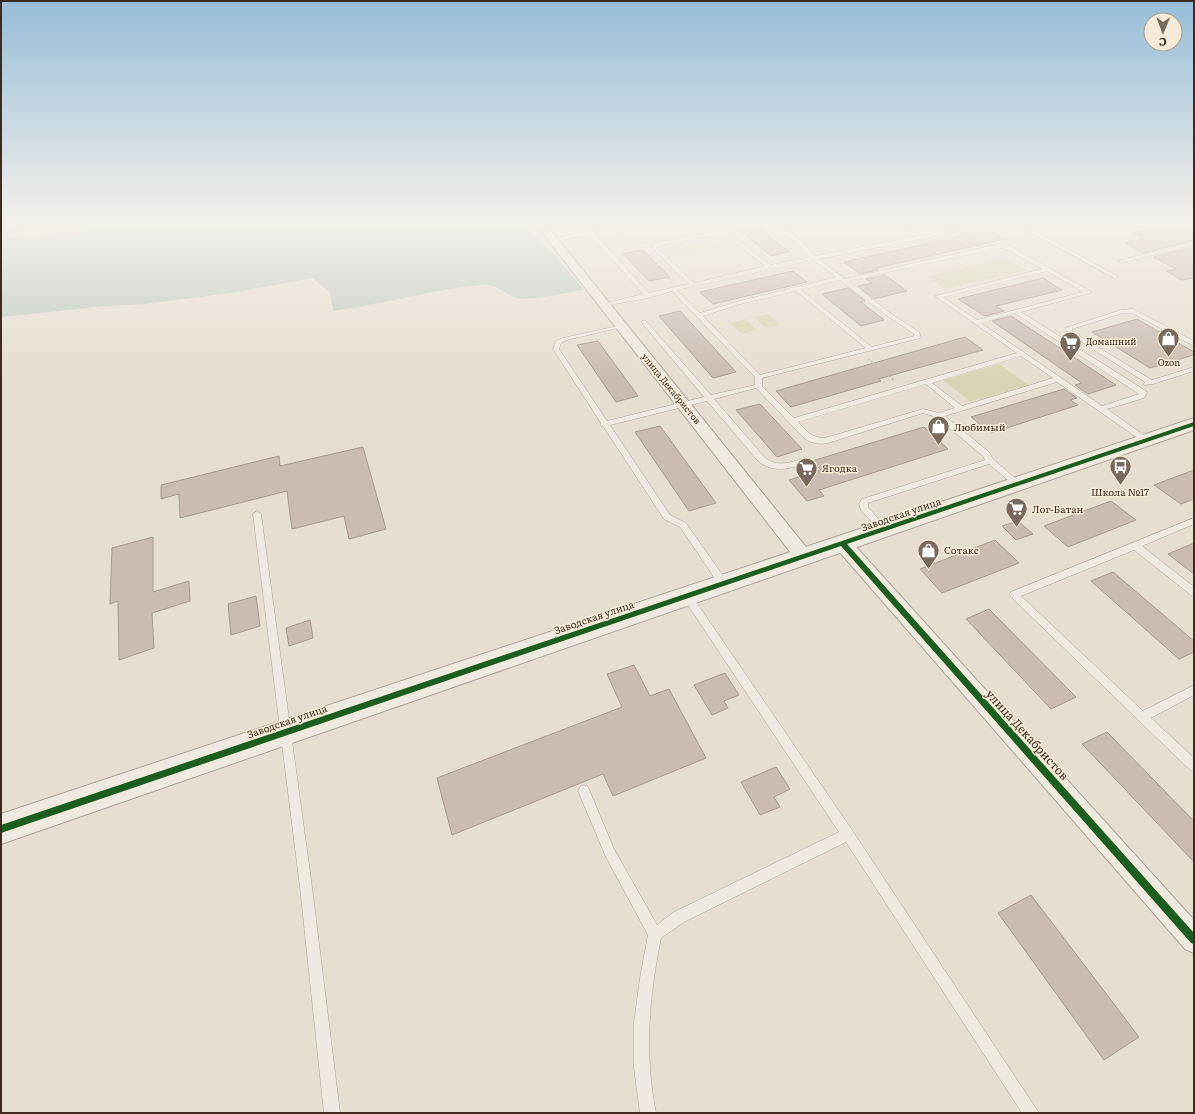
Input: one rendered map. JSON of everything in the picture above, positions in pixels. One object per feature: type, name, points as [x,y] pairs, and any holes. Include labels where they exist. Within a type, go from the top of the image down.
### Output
[{"type":"street","name":"улица Декабристов","points":[[580,274],[804,557]]},
{"type":"street","name":"Заводская улица","points":[[1,829],[724,583],[1019,485],[1194,424]]},
{"type":"street","name":"улица Декабристов","points":[[843,544],[1194,940]]},
{"type":"lane","points":[[628,274],[648,296]]},
{"type":"lane","points":[[682,274],[692,284]]},
{"type":"lane","points":[[605,305],[737,274]]},
{"type":"lane","points":[[604,424],[660,409],[710,399],[759,382],[860,352],[918,337],[917,333],[888,314],[834,274]]},
{"type":"lane","points":[[699,315],[738,303],[870,274]]},
{"type":"lane","points":[[1028,274],[938,296],[1148,441]]},
{"type":"lane","points":[[976,322],[1018,312],[1088,292],[1057,274]]},
{"type":"lane","points":[[1110,274],[1116,277]]},
{"type":"lane","points":[[797,289],[871,349]]},
{"type":"lane","points":[[674,290],[699,315],[811,440],[825,441],[923,411],[939,415],[986,454],[990,461],[1019,485]]},
{"type":"lane","points":[[1151,383],[1072,333],[1068,328],[1123,311],[1133,311],[1194,344]]},
{"type":"lane","points":[[1018,312],[1143,393],[1141,396],[1102,408]]},
{"type":"lane","points":[[644,322],[768,465],[780,467],[807,460]]},
{"type":"lane","points":[[620,326],[565,339],[556,345],[556,349],[604,424],[667,517],[683,525],[724,583]]},
{"type":"lane","points":[[793,421],[1022,354]]},
{"type":"lane","points":[[1136,388],[1194,369]]},
{"type":"lane","points":[[939,415],[1058,379]]},
{"type":"lane","points":[[927,382],[960,408]]},
{"type":"lane","points":[[884,530],[864,508],[863,504],[865,501],[990,461]]},
{"type":"lane","points":[[257,514],[306,887],[332,1113]]},
{"type":"lane","points":[[1194,521],[1014,595],[1194,766]]},
{"type":"lane","points":[[1134,545],[1194,592]]},
{"type":"lane","points":[[687,596],[848,834],[1031,1113]]},
{"type":"lane","points":[[1142,717],[1192,694]]},
{"type":"lane","points":[[584,791],[610,853],[655,934],[643,994],[640,1036],[641,1072],[648,1113]]},
{"type":"lane","points":[[655,934],[679,917],[848,834]]},
{"type":"path","points":[[860,352],[905,389]]},
{"type":"shaded area","points":[[1,274],[570,274],[584,290],[524,299],[513,297],[494,286],[484,285],[427,293],[371,305],[333,311],[330,292],[312,278],[237,292],[146,304],[106,306],[1,317]]},
{"type":"shaded area","points":[[939,274],[1009,274],[945,289],[926,277]]},
{"type":"shaded area","points":[[768,314],[780,325],[766,328],[754,317]]},
{"type":"shaded area","points":[[745,319],[757,330],[742,334],[730,323]]},
{"type":"shaded area","points":[[999,364],[1028,385],[971,402],[943,380]]},
{"type":"building","points":[[642,274],[667,274],[670,277],[649,281]]},
{"type":"building","points":[[780,274],[797,274],[807,282],[713,304],[700,292]]},
{"type":"building","points":[[1171,274],[1194,274],[1194,278],[1182,280]]},
{"type":"building","points":[[885,275],[907,291],[874,299],[858,286],[872,283],[866,279]]},
{"type":"building","points":[[1043,278],[1062,290],[996,306],[1004,311],[985,316],[958,299]]},
{"type":"building","points":[[848,288],[865,301],[861,302],[884,320],[861,326],[822,294]]},
{"type":"building","points":[[680,311],[736,372],[713,378],[659,316]]},
{"type":"building","points":[[1011,316],[1116,385],[1088,394],[1075,385],[1082,383],[992,321]]},
{"type":"building","points":[[1137,319],[1194,352],[1194,355],[1150,368],[1092,332]]},
{"type":"building","points":[[965,337],[983,350],[878,379],[881,381],[791,407],[776,391]]},
{"type":"building","points":[[598,341],[638,396],[616,402],[577,345]]},
{"type":"building","points":[[1064,389],[1077,398],[1070,400],[1078,405],[991,433],[971,417]]},
{"type":"building","points":[[760,404],[802,449],[777,457],[736,410]]},
{"type":"building","points":[[660,426],[716,503],[689,511],[635,432]]},
{"type":"building","points":[[924,427],[948,449],[819,490],[824,496],[807,501],[789,480],[821,470],[812,461]]},
{"type":"building","points":[[363,447],[386,529],[349,539],[344,516],[292,529],[287,491],[180,518],[179,494],[161,499],[161,485],[279,456],[280,466]]},
{"type":"building","points":[[1194,470],[1194,499],[1181,504],[1154,485]]},
{"type":"building","points":[[1111,501],[1136,520],[1068,547],[1044,526]]},
{"type":"building","points":[[1018,521],[1033,534],[1016,540],[1002,526]]},
{"type":"building","points":[[153,537],[153,592],[189,581],[190,601],[152,613],[154,648],[119,660],[118,601],[110,604],[112,548]]},
{"type":"building","points":[[995,540],[1019,563],[942,593],[920,569]]},
{"type":"building","points":[[1194,543],[1194,574],[1168,554]]},
{"type":"building","points":[[1113,572],[1194,641],[1194,652],[1179,659],[1091,581]]},
{"type":"building","points":[[256,596],[260,626],[231,635],[228,604]]},
{"type":"building","points":[[989,609],[1076,697],[1051,709],[966,619]]},
{"type":"building","points":[[310,620],[313,638],[289,646],[286,628]]},
{"type":"building","points":[[634,665],[650,696],[669,689],[706,758],[613,796],[603,774],[452,835],[437,778],[622,707],[607,674]]},
{"type":"building","points":[[725,673],[739,695],[724,701],[728,708],[712,715],[694,685]]},
{"type":"building","points":[[1107,732],[1194,821],[1194,862],[1082,744]]},
{"type":"building","points":[[776,767],[790,789],[774,797],[780,807],[760,815],[741,782]]},
{"type":"building","points":[[1031,895],[1139,1037],[1104,1060],[998,913]]},
{"type":"cycle path","points":[[1,829],[1194,424]]},
{"type":"cycle path","points":[[843,544],[1194,940]]},
{"type":"place","name":"Ozon","points":[[1169,358]]},
{"type":"place","name":"Домашний","points":[[1071,362]]},
{"type":"place","name":"Любимый","points":[[939,446]]},
{"type":"place","name":"Школа №17","points":[[1120,486]]},
{"type":"place","name":"Ягодка","points":[[806,488]]},
{"type":"place","name":"Лог-Батан","points":[[1016,528]]},
{"type":"place","name":"Сотакс","points":[[928,570]]}]
